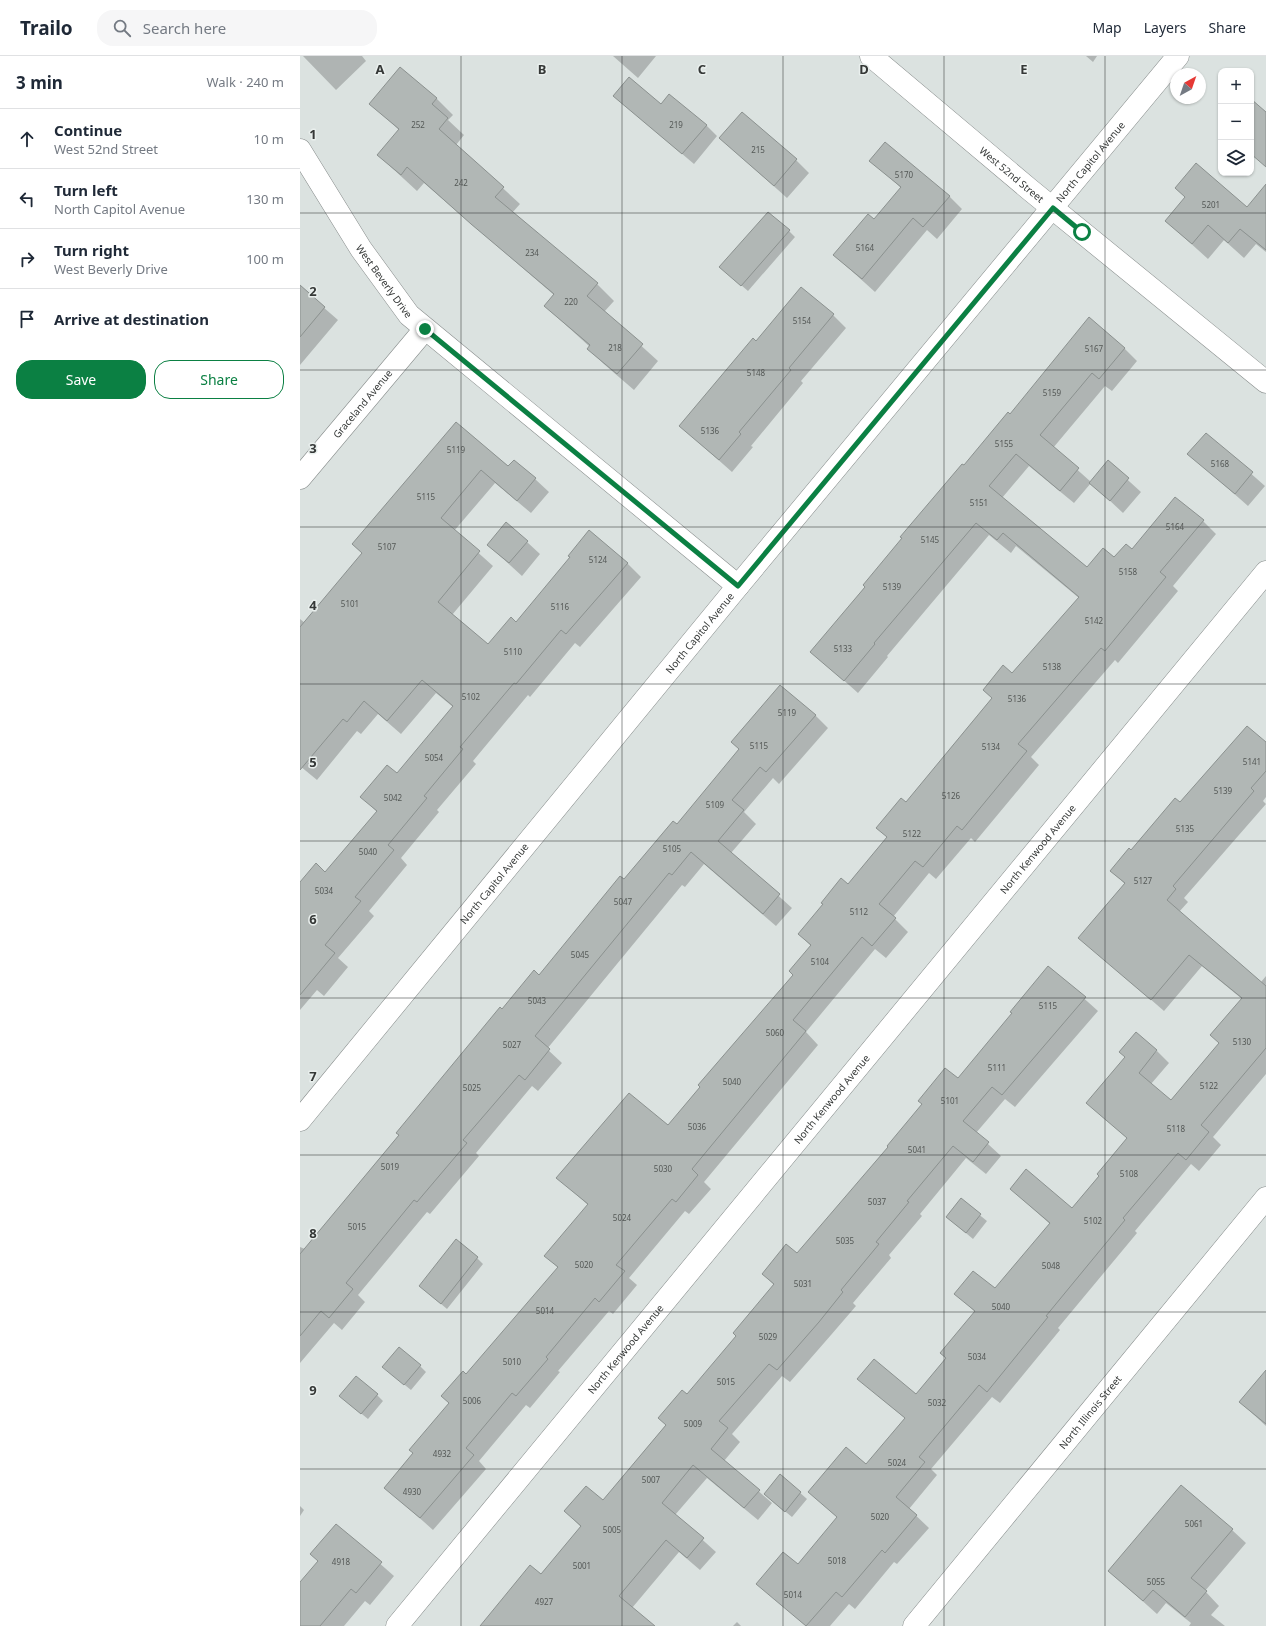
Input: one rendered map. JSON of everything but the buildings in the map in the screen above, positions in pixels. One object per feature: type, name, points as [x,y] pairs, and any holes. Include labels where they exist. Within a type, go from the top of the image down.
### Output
[{"type":"street","name":"West 52nd Street","points":[[871,56],[1053,208],[1266,382]]},
{"type":"street","name":"North Capitol Avenue","points":[[300,1120],[738,586],[1178,56]]},
{"type":"street","name":"West Beverly Drive","points":[[300,150],[361,249],[409,315],[738,586]]},
{"type":"street","name":"Graceland Avenue","points":[[300,478],[425,329]]},
{"type":"street","name":"North Kenwood Avenue","points":[[397,1626],[1266,572]]},
{"type":"street","name":"North Illinois Street","points":[[914,1626],[1266,1198]]},
{"type":"route","points":[[425,329],[738,586],[1053,208],[1082,232]]}]
